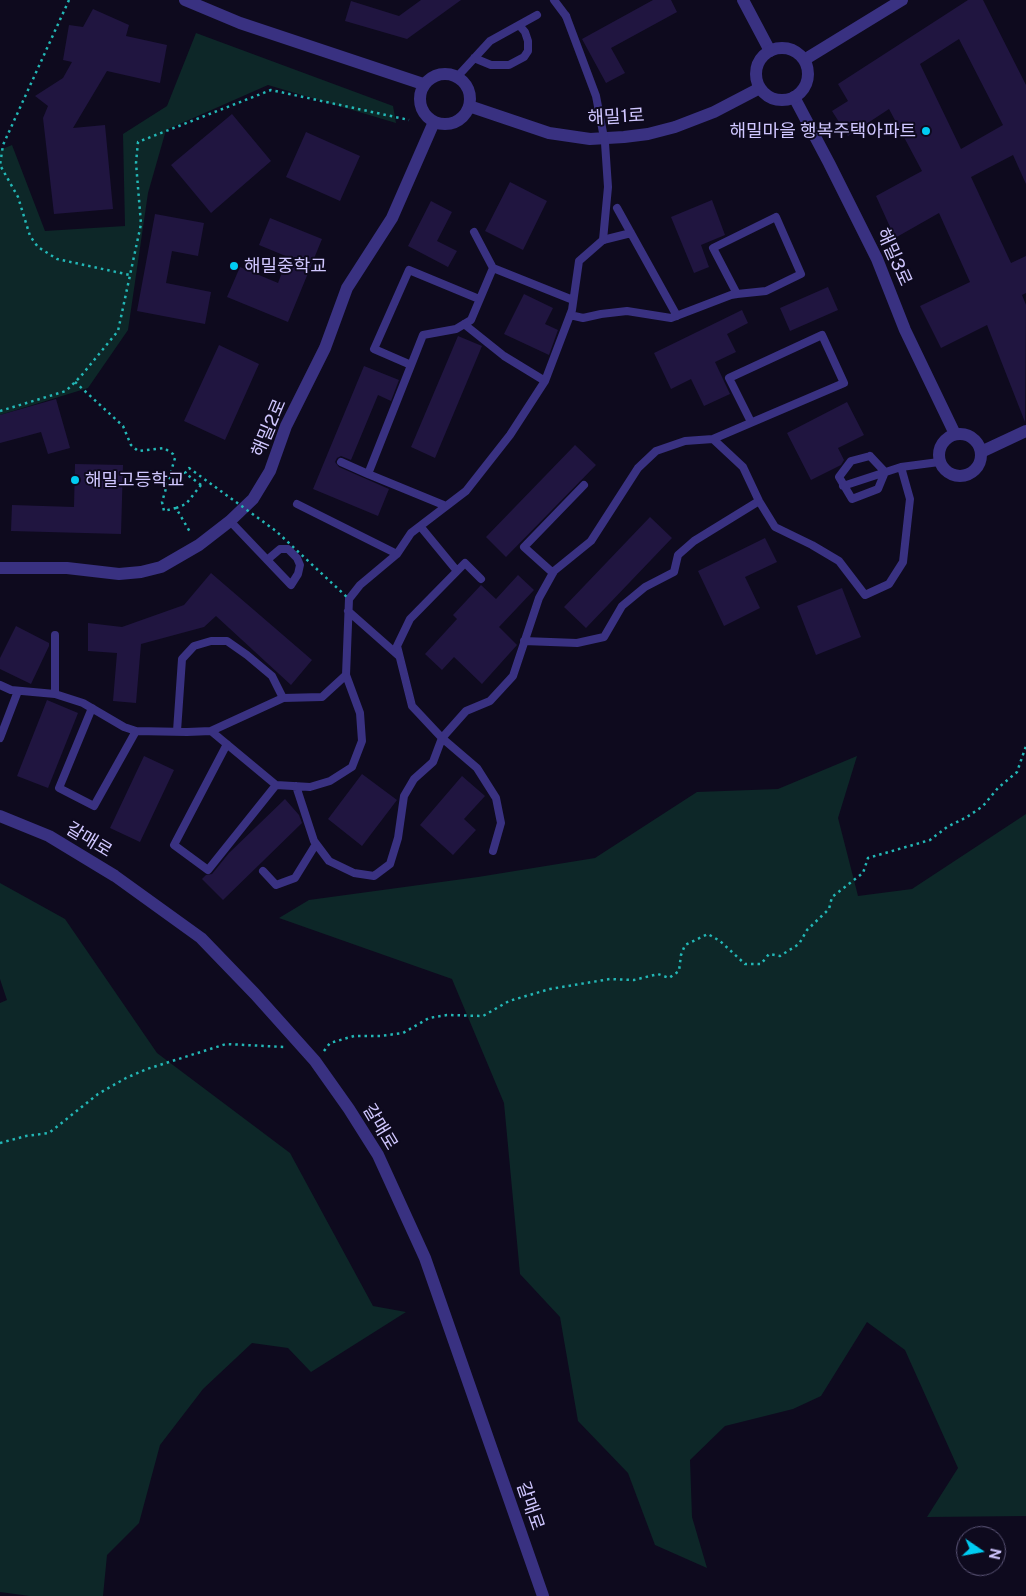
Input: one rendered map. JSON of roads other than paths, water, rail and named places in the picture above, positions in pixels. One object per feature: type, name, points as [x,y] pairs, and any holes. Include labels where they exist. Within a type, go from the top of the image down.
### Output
[{"type":"street","points":[[185,0],[240,23],[423,84]]},
{"type":"street","points":[[743,0],[770,51]]},
{"type":"street","points":[[804,60],[902,0]]},
{"type":"street","points":[[785,48],[799,55],[804,60],[808,77],[806,85],[794,98],[779,100],[771,98],[760,88],[757,82],[757,67],[770,51],[785,48]]},
{"type":"street","points":[[446,73],[457,77],[466,86],[469,94],[469,106],[462,117],[455,122],[447,124],[434,122],[425,115],[421,108],[419,99],[423,84],[438,74],[446,73]]},
{"type":"street","name":"해밀1로","points":[[469,106],[549,133],[590,138],[624,138],[675,127],[714,112],[760,88]]},
{"type":"street","name":"해밀3로","points":[[794,98],[830,163],[877,259],[905,330],[955,434]]},
{"type":"street","name":"해밀2로","points":[[0,568],[67,568],[119,574],[141,572],[161,567],[199,545],[230,522],[253,499],[270,471],[286,426],[325,348],[347,288],[392,218],[434,122]]},
{"type":"street","points":[[981,452],[1026,431]]},
{"type":"street","points":[[962,433],[975,439],[981,452],[978,465],[968,474],[954,476],[943,468],[939,462],[938,455],[943,441],[948,436],[955,434],[962,433]]},
{"type":"street","name":"갈매로","points":[[0,816],[49,836],[115,876],[201,938],[255,994],[315,1062],[349,1109],[378,1155],[425,1258],[543,1596]]},
{"type":"lane","points":[[554,0],[566,16],[596,96],[605,143],[608,188],[603,240]]},
{"type":"lane","points":[[457,77],[490,41],[536,15]]},
{"type":"lane","points":[[474,58],[492,65],[509,65],[524,57],[528,51],[528,42],[526,32],[519,24]]},
{"type":"lane","points":[[617,208],[677,316]]},
{"type":"lane","points":[[570,315],[583,318],[627,310],[671,318],[731,295],[766,291],[801,274],[776,218],[713,248],[737,294]]},
{"type":"lane","points":[[474,232],[492,268],[573,300]]},
{"type":"lane","points":[[211,731],[276,785],[310,787],[330,781],[352,767],[362,741],[360,713],[346,675],[348,600],[360,585],[396,554],[411,533],[466,491],[505,442],[545,381],[570,315],[579,261],[603,240],[631,233]]},
{"type":"lane","points":[[368,474],[423,335],[456,328],[471,320],[492,268]]},
{"type":"lane","points":[[411,365],[374,349],[409,270],[479,300]]},
{"type":"lane","points":[[464,324],[504,356],[545,381]]},
{"type":"lane","points":[[296,786],[314,841],[329,862],[354,873],[374,876],[390,864],[398,838],[404,796],[414,779],[433,762],[442,738],[466,711],[490,702],[513,676],[539,598],[553,573],[591,541],[638,468],[656,451],[685,441],[713,439],[844,383],[822,335],[729,378],[751,422]]},
{"type":"lane","points":[[713,439],[743,467],[759,501],[775,526],[839,561],[865,595],[889,584],[903,562],[910,499],[900,467]]},
{"type":"lane","points":[[870,456],[885,472],[878,489],[852,499],[839,477],[851,461],[870,456]]},
{"type":"lane","points":[[341,462],[446,506]]},
{"type":"lane","points":[[843,486],[900,467],[939,462]]},
{"type":"lane","points":[[553,573],[524,547],[584,485]]},
{"type":"lane","points":[[524,641],[577,643],[604,637],[622,606],[645,587],[674,572],[678,555],[694,541],[759,501]]},
{"type":"lane","points":[[297,504],[396,554]]},
{"type":"lane","points":[[230,522],[291,585],[298,574],[300,565],[297,558],[288,549],[280,549],[267,560]]},
{"type":"lane","points":[[420,526],[457,571]]},
{"type":"lane","points":[[481,579],[465,563],[410,619],[397,646],[412,706],[442,738],[477,768],[496,798],[501,823],[493,851]]},
{"type":"lane","points":[[348,611],[400,657]]},
{"type":"lane","points":[[55,635],[55,694]]},
{"type":"lane","points":[[177,731],[182,658],[194,646],[211,641],[227,642],[272,676],[284,698]]},
{"type":"lane","points":[[0,685],[11,690],[55,694],[83,703],[124,727],[136,730],[211,731],[284,698],[322,697],[346,675]]},
{"type":"lane","points":[[0,738],[18,691]]},
{"type":"lane","points":[[92,708],[59,788],[94,806],[136,730]]},
{"type":"lane","points":[[227,744],[174,844],[208,870],[276,785]]},
{"type":"lane","points":[[263,871],[276,885],[295,878],[316,844]]},
{"type":"place","name":"해밀마을 행복주택아파트","points":[[926,131]]},
{"type":"place","name":"해밀중학교","points":[[234,266]]},
{"type":"place","name":"해밀고등학교","points":[[75,480]]}]
